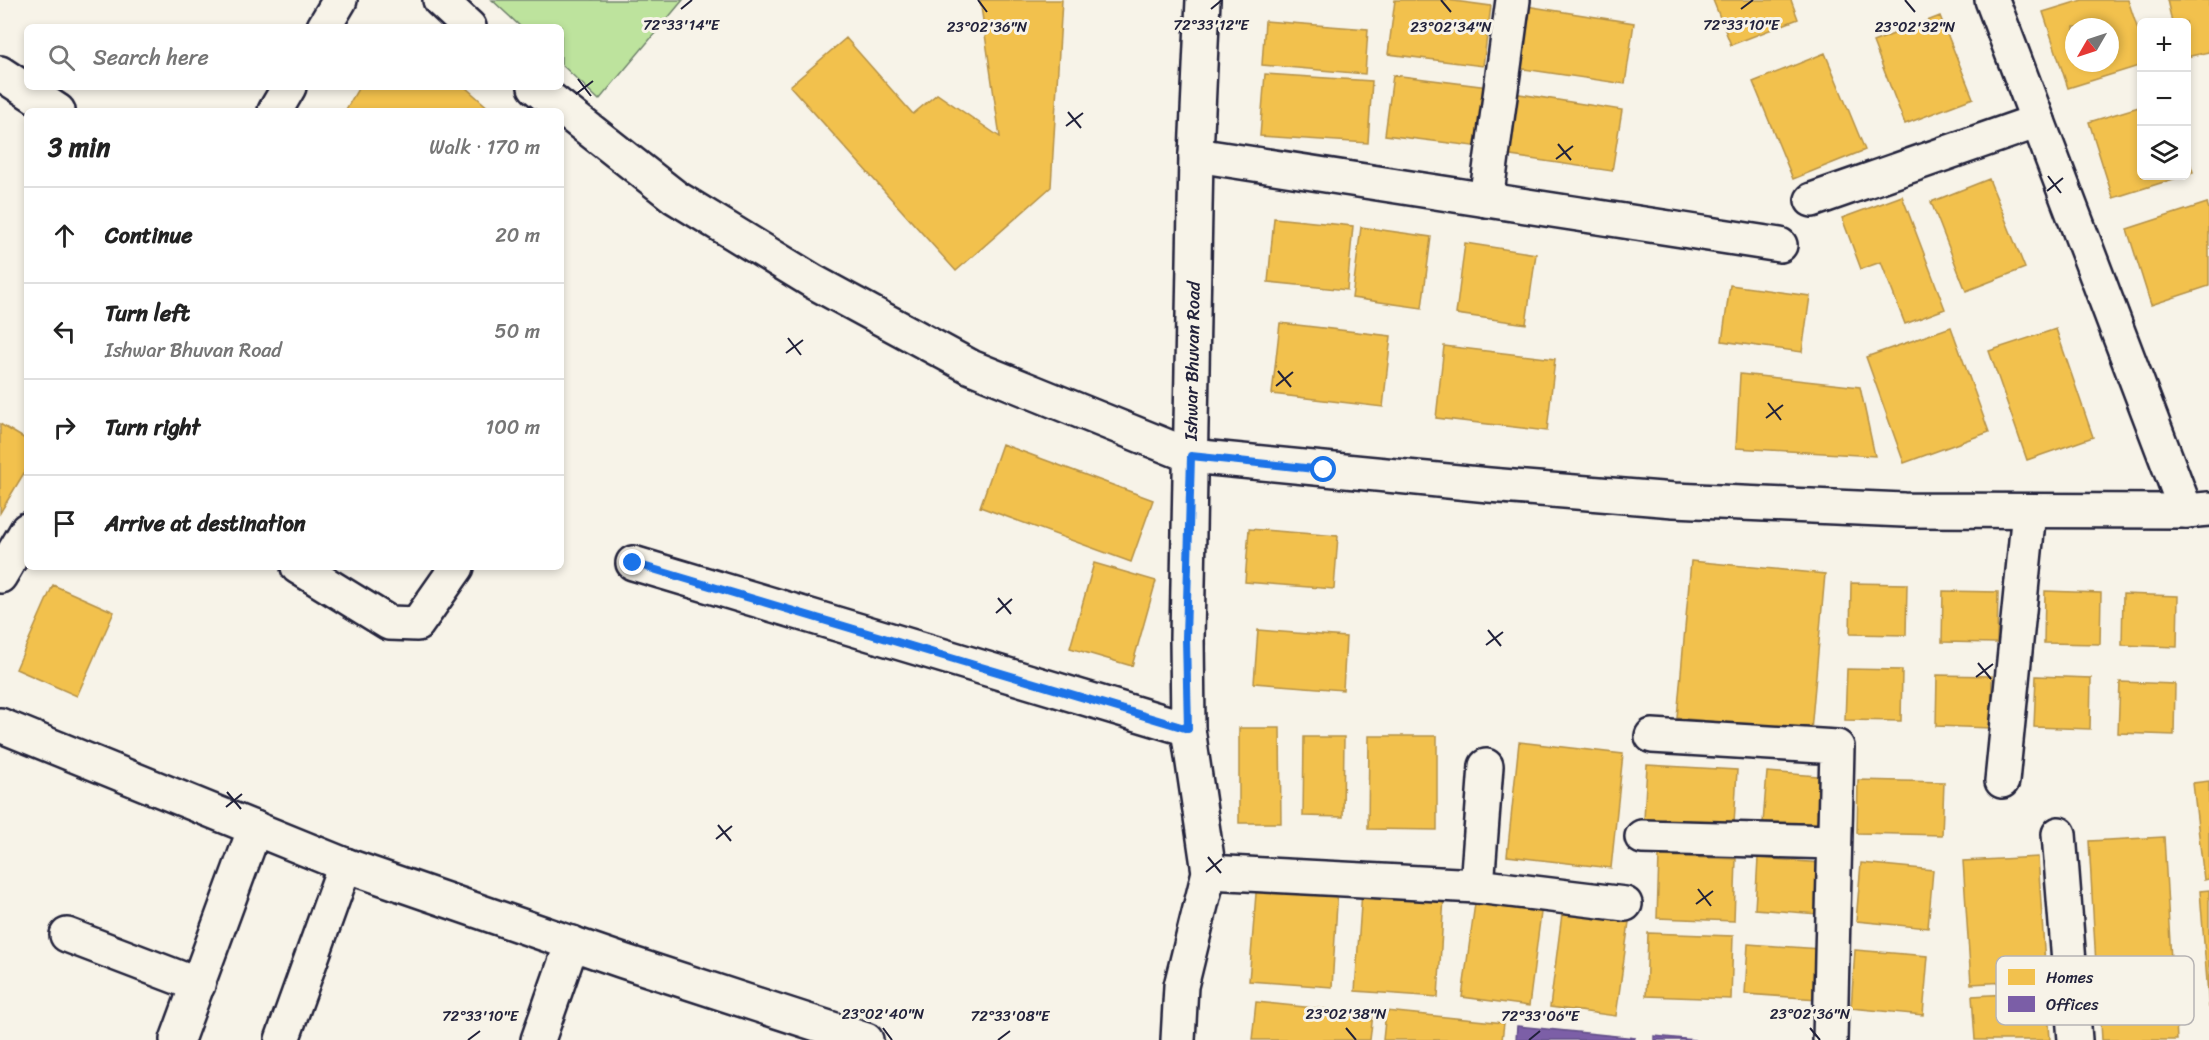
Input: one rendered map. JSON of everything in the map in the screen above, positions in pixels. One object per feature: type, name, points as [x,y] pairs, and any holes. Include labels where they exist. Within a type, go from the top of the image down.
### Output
[{"type":"street","points":[[326,24],[340,0]]},
{"type":"street","points":[[440,0],[467,24]]},
{"type":"street","name":"Ishwar Bhuvan Road","points":[[1178,1040],[1181,986],[1209,872],[1188,729],[1186,638],[1196,155],[1203,0]]},
{"type":"street","points":[[1486,200],[1513,0]]},
{"type":"street","points":[[564,110],[675,197],[814,282],[971,367],[1191,456],[1477,484],[1674,500],[1904,510],[2198,510],[2038,121],[1992,0]]},
{"type":"street","points":[[0,73],[24,89]]},
{"type":"street","points":[[26,90],[53,108]]},
{"type":"street","points":[[277,108],[287,90]]},
{"type":"street","points":[[539,90],[562,108]]},
{"type":"street","points":[[1812,200],[2038,121]]},
{"type":"street","points":[[1196,155],[1780,245]]},
{"type":"street","points":[[2002,780],[2029,511]]},
{"type":"street","points":[[0,576],[24,535]]},
{"type":"street","points":[[633,563],[1188,729]]},
{"type":"street","points":[[303,570],[389,623],[417,624],[455,570]]},
{"type":"street","points":[[0,725],[345,865],[572,944],[789,1028],[866,1040]]},
{"type":"street","points":[[1652,736],[1837,747],[1830,1040]]},
{"type":"street","points":[[1477,886],[1486,766]]},
{"type":"street","points":[[177,1040],[255,828]]},
{"type":"street","points":[[2059,834],[2068,956]]},
{"type":"street","points":[[1642,837],[1834,842]]},
{"type":"street","points":[[282,1040],[345,865]]},
{"type":"street","points":[[1209,872],[1477,886],[1625,904]]},
{"type":"street","points":[[67,935],[198,984]]},
{"type":"street","points":[[538,1040],[572,944]]},
{"type":"street","points":[[2074,1025],[2075,1040]]},
{"type":"green space","points":[[492,0],[683,0],[599,100],[564,67],[564,24],[518,24]]},
{"type":"building: Homes","points":[[980,0],[1062,0],[1051,187],[956,271],[790,86],[846,38],[913,114],[937,94],[1000,137]]},
{"type":"building: Homes","points":[[1395,0],[1447,0],[1491,6],[1483,66],[1388,54]]},
{"type":"building: Homes","points":[[1713,0],[1791,0],[1798,19],[1731,45]]},
{"type":"building: Homes","points":[[2082,0],[2128,0],[2137,27],[2137,67],[2068,88],[2043,12]]},
{"type":"building: Homes","points":[[2167,0],[2209,0],[2209,52],[2191,56],[2191,18],[2171,18]]},
{"type":"building: Homes","points":[[1526,6],[1634,23],[1625,84],[1517,68]]},
{"type":"building: Homes","points":[[1940,16],[1973,98],[1905,124],[1873,42]]},
{"type":"building: Homes","points":[[1265,21],[1368,29],[1365,74],[1262,65]]},
{"type":"building: Homes","points":[[1825,53],[1865,150],[1793,179],[1753,82]]},
{"type":"building: Homes","points":[[1265,74],[1372,81],[1368,143],[1260,136]]},
{"type":"building: Homes","points":[[1393,75],[1488,87],[1481,147],[1385,135]]},
{"type":"building: Homes","points":[[357,90],[468,90],[489,108],[347,108]]},
{"type":"building: Homes","points":[[1513,93],[1622,110],[1612,171],[1504,155]]},
{"type":"building: Homes","points":[[2137,108],[2137,180],[2170,180],[2113,198],[2089,122]]},
{"type":"building: Homes","points":[[1989,179],[2025,268],[1966,291],[1931,202]]},
{"type":"building: Homes","points":[[1902,196],[1945,309],[1905,324],[1881,262],[1861,269],[1842,218]]},
{"type":"building: Homes","points":[[2207,203],[2209,209],[2209,286],[2151,305],[2127,229]]},
{"type":"building: Homes","points":[[1274,218],[1353,226],[1347,290],[1268,282]]},
{"type":"building: Homes","points":[[1361,227],[1431,237],[1422,308],[1352,298]]},
{"type":"building: Homes","points":[[1465,243],[1536,254],[1526,324],[1456,314]]},
{"type":"building: Homes","points":[[1730,285],[1810,296],[1802,352],[1722,341]]},
{"type":"building: Homes","points":[[1280,323],[1391,336],[1383,407],[1272,394]]},
{"type":"building: Homes","points":[[1951,327],[1989,432],[1904,463],[1866,357]]},
{"type":"building: Homes","points":[[2056,329],[2093,437],[2027,460],[1989,351]]},
{"type":"building: Homes","points":[[1444,346],[1555,359],[1547,431],[1436,418]]},
{"type":"building: Homes","points":[[1740,374],[1860,387],[1875,456],[1736,448]]},
{"type":"building: Homes","points":[[0,424],[24,438],[24,473],[0,513]]},
{"type":"building: Homes","points":[[1002,444],[1153,500],[1131,562],[980,507]]},
{"type":"building: Homes","points":[[1249,529],[1338,536],[1334,589],[1245,582]]},
{"type":"building: Homes","points":[[1691,561],[1825,574],[1811,731],[1677,718]]},
{"type":"building: Homes","points":[[1094,563],[1156,581],[1132,666],[1070,648]]},
{"type":"building: Homes","points":[[1851,583],[1907,584],[1906,635],[1850,634]]},
{"type":"building: Homes","points":[[53,585],[114,612],[77,696],[16,669]]},
{"type":"building: Homes","points":[[1943,591],[1998,592],[1997,643],[1942,642]]},
{"type":"building: Homes","points":[[2045,591],[2101,593],[2100,644],[2044,643]]},
{"type":"building: Homes","points":[[2123,594],[2178,596],[2177,647],[2122,645]]},
{"type":"building: Homes","points":[[1258,630],[1346,637],[1343,690],[1254,683]]},
{"type":"building: Homes","points":[[1847,669],[1902,670],[1901,721],[1845,720]]},
{"type":"building: Homes","points":[[1937,675],[1992,676],[1991,728],[1936,726]]},
{"type":"building: Homes","points":[[2036,676],[2091,678],[2090,729],[2034,727]]},
{"type":"building: Homes","points":[[2120,682],[2175,684],[2174,735],[2118,733]]},
{"type":"building: Homes","points":[[1239,728],[1280,728],[1281,823],[1239,823]]},
{"type":"building: Homes","points":[[1369,736],[1437,736],[1437,830],[1368,829]]},
{"type":"building: Homes","points":[[1304,737],[1344,737],[1343,817],[1303,816]]},
{"type":"building: Homes","points":[[1519,742],[1623,754],[1611,868],[1507,856]]},
{"type":"building: Homes","points":[[1647,765],[1737,770],[1734,825],[1644,820]]},
{"type":"building: Homes","points":[[1767,772],[1830,777],[1826,827],[1763,823]]},
{"type":"building: Homes","points":[[1858,780],[1944,782],[1942,835],[1857,833]]},
{"type":"building: Homes","points":[[2209,781],[2209,879],[2204,880],[2193,783]]},
{"type":"building: Homes","points":[[2164,837],[2171,956],[2095,956],[2089,841]]},
{"type":"building: Homes","points":[[1659,856],[1736,859],[1734,921],[1657,918]]},
{"type":"building: Homes","points":[[2038,857],[2044,956],[1996,956],[1996,983],[1971,984],[1963,861]]},
{"type":"building: Homes","points":[[1758,858],[1821,863],[1818,914],[1755,909]]},
{"type":"building: Homes","points":[[1861,863],[1933,870],[1928,928],[1856,921]]},
{"type":"building: Homes","points":[[1257,881],[1338,887],[1332,987],[1249,981]]},
{"type":"building: Homes","points":[[2209,890],[2209,1008],[2200,891]]},
{"type":"building: Homes","points":[[1362,891],[1444,897],[1438,997],[1355,991]]},
{"type":"building: Homes","points":[[1476,896],[1542,905],[1529,1006],[1462,997]]},
{"type":"building: Homes","points":[[1563,906],[1630,915],[1616,1016],[1550,1007]]},
{"type":"building: Homes","points":[[1648,933],[1733,936],[1731,999],[1646,996]]},
{"type":"building: Homes","points":[[1748,944],[1820,949],[1818,999],[1745,994]]},
{"type":"building: Homes","points":[[1855,950],[1928,956],[1923,1015],[1851,1008]]},
{"type":"building: Homes","points":[[1996,995],[1996,1025],[2049,1025],[2050,1040],[1975,1040],[1972,996]]},
{"type":"building: Homes","points":[[1256,1002],[1373,1014],[1370,1040],[1252,1040]]},
{"type":"building: Homes","points":[[1386,1011],[1504,1023],[1502,1040],[1383,1040]]},
{"type":"building: Homes","points":[[2101,1025],[2176,1025],[2177,1040],[2102,1040]]},
{"type":"building: Offices","points":[[1517,1026],[1635,1038],[1634,1040],[1516,1040]]},
{"type":"building: Offices","points":[[1654,1036],[1695,1040],[1654,1040]]},
{"type":"route","points":[[633,563],[1188,729],[1186,638],[1191,456],[1324,470]]}]
